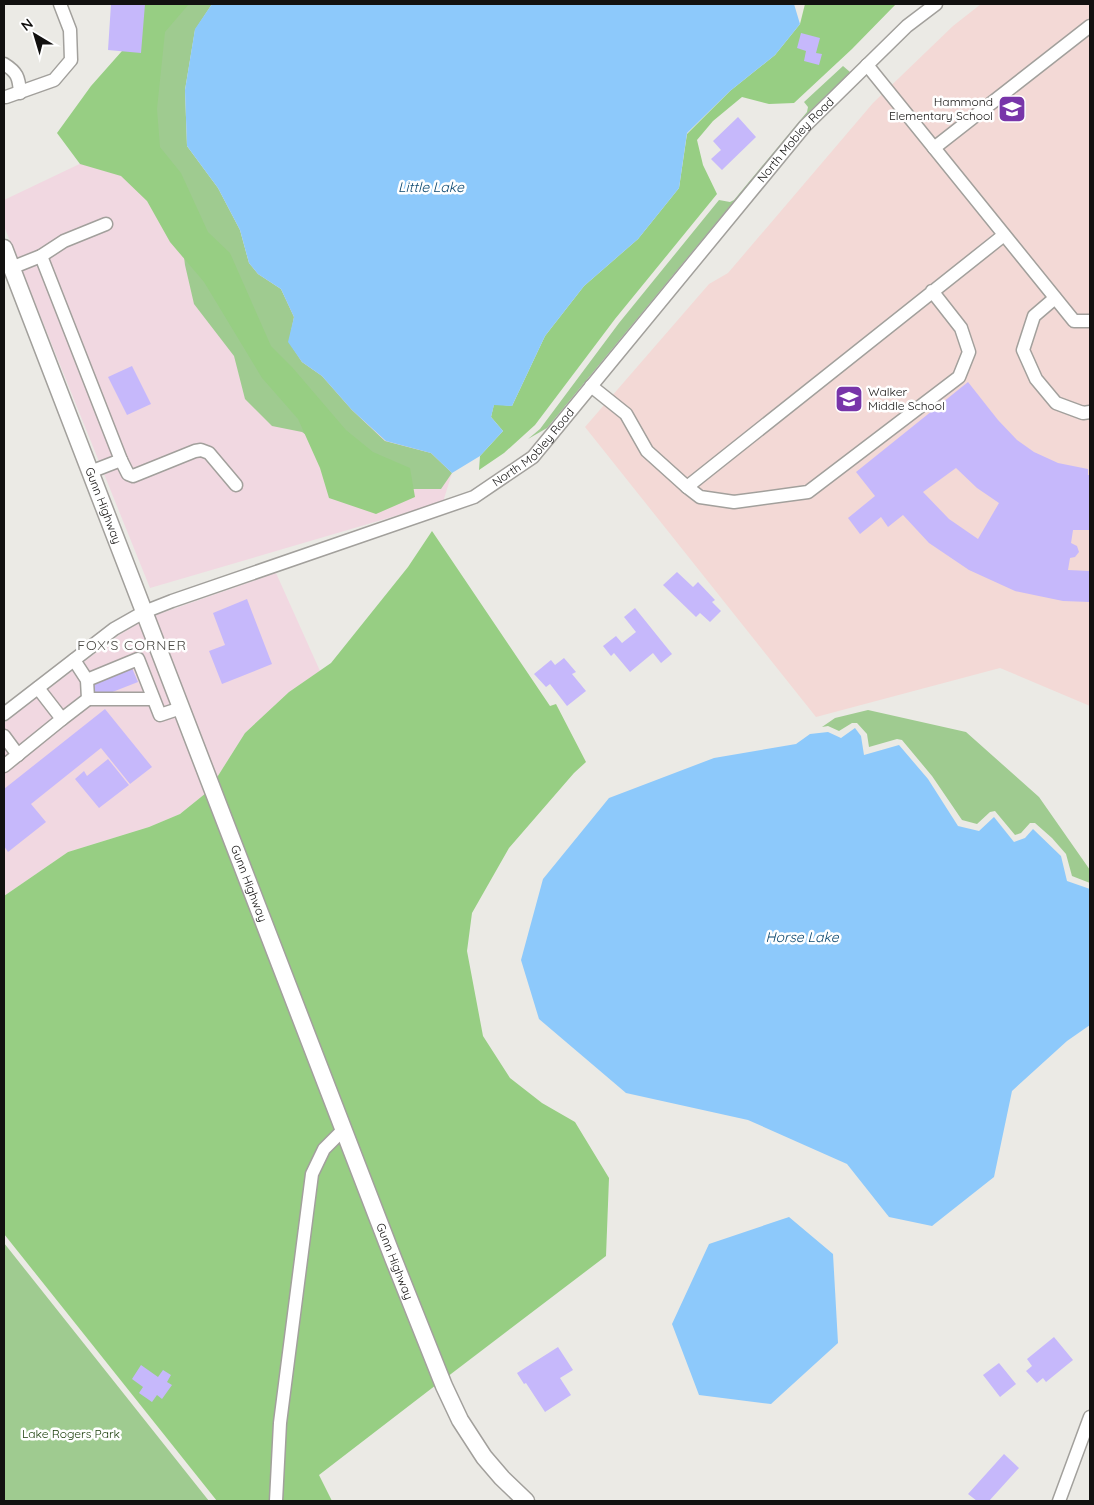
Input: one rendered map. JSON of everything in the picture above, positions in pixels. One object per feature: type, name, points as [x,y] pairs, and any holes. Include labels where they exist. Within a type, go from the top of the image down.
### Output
[{"type":"main road","name":"Gunn Highway","points":[[4,248],[454,1409],[484,1457],[526,1501]]},
{"type":"street","points":[[6,98],[54,80],[71,60],[70,30],[60,4]]},
{"type":"street","name":"North Mobley Road","points":[[4,714],[114,629],[144,612],[474,497],[533,457],[805,126],[907,26],[936,4]]},
{"type":"street","points":[[934,148],[1090,26]]},
{"type":"street","points":[[4,64],[17,74],[20,93]]},
{"type":"street","points":[[867,66],[1074,321],[1090,321]]},
{"type":"street","points":[[11,268],[42,256],[64,240],[106,224]]},
{"type":"street","points":[[687,487],[1004,234]]},
{"type":"street","points":[[42,256],[128,474],[133,476],[201,450],[210,453],[236,485]]},
{"type":"street","points":[[591,386],[626,414],[647,451],[700,497],[734,502],[808,492],[959,377],[969,352],[961,328],[932,291]]},
{"type":"street","points":[[1055,298],[1034,316],[1024,350],[1036,379],[1056,403],[1083,413],[1090,412]]},
{"type":"street","points":[[90,472],[121,460]]},
{"type":"street","points":[[87,680],[158,649]]},
{"type":"street","points":[[138,659],[160,715],[181,708]]},
{"type":"street","points":[[74,660],[87,680],[88,700]]},
{"type":"street","points":[[38,688],[62,718]]},
{"type":"street","points":[[4,766],[62,718],[88,700],[153,698]]},
{"type":"street","points":[[4,736],[18,755]]},
{"type":"street","points":[[276,1501],[280,1423],[312,1174],[324,1149],[344,1129]]},
{"type":"street","points":[[1059,1501],[1090,1417]]},
{"type":"shaded area","name":"Walker Middle School","points":[[981,4],[1090,4],[1090,706],[1000,668],[816,717],[585,427],[709,284],[728,273],[873,103],[953,26]]},
{"type":"shaded area","points":[[134,138],[452,473],[443,502],[150,588],[4,226],[4,200]]},
{"type":"shaded area","points":[[276,573],[320,671],[289,692],[245,733],[216,779],[153,616]]},
{"type":"shaded area","points":[[141,622],[206,793],[180,814],[149,827],[68,852],[4,896],[4,723],[119,635]]},
{"type":"green space","points":[[134,4],[189,4],[165,32],[157,109],[160,147],[181,173],[208,232],[230,253],[271,346],[292,367],[346,430],[373,452],[410,468],[415,497],[376,514],[329,498],[320,468],[298,419],[262,378],[204,282],[170,242],[147,201],[121,176],[80,164],[57,133],[91,86],[122,51]]},
{"type":"green space","points":[[155,4],[212,4],[195,30],[185,90],[187,146],[218,188],[240,230],[249,263],[258,274],[281,289],[294,317],[289,342],[302,362],[322,376],[352,410],[385,441],[431,453],[452,473],[441,489],[404,489],[336,456],[302,432],[272,426],[245,399],[234,356],[194,304],[185,265],[180,225],[151,174]]},
{"type":"green space","points":[[805,4],[896,4],[852,49],[794,103],[769,104],[742,97],[713,121],[697,140],[703,165],[717,194],[615,319],[535,425],[504,453],[479,470],[480,456],[503,431],[491,417],[494,404],[512,406],[545,336],[584,286],[638,239],[679,188],[687,134],[730,91],[775,55],[800,24]]},
{"type":"green space","points":[[843,66],[850,72],[800,121],[547,428],[528,439],[540,429],[619,323],[719,200],[730,202],[734,200],[807,112],[808,107],[804,102]]},
{"type":"green space","points":[[432,531],[550,706],[556,704],[586,762],[574,773],[509,848],[472,913],[467,951],[483,1036],[510,1078],[542,1103],[575,1122],[609,1178],[606,1256],[447,1377],[216,779],[245,733],[289,692],[331,663],[408,567]]},
{"type":"green space","points":[[868,710],[966,732],[1039,797],[1090,870],[1090,883],[1072,876],[1066,854],[1035,823],[1030,823],[1021,833],[1015,835],[995,811],[990,812],[977,824],[962,820],[932,776],[902,740],[897,739],[869,747],[867,734],[857,723],[852,723],[839,731],[828,726],[822,727],[835,718]]},
{"type":"green space","points":[[206,793],[436,1385],[319,1475],[332,1501],[217,1501],[4,1234],[4,896],[68,852],[149,827],[180,814]]},
{"type":"green space","name":"Lake Rogers Park","points":[[4,1243],[209,1501],[4,1501]]},
{"type":"water","name":"Little Lake","points":[[212,4],[794,4],[800,24],[775,55],[730,91],[687,133],[679,188],[638,239],[584,286],[545,336],[512,406],[494,405],[491,417],[503,431],[480,456],[452,473],[431,453],[386,441],[352,410],[322,376],[302,362],[288,342],[294,317],[281,289],[258,274],[249,263],[240,230],[218,188],[187,146],[185,90],[195,29]]},
{"type":"water","name":"Horse Lake","points":[[855,728],[861,736],[864,755],[899,745],[928,779],[958,826],[979,831],[994,817],[1014,842],[1025,838],[1033,829],[1061,856],[1067,881],[1090,889],[1090,1025],[1067,1041],[1012,1091],[994,1177],[932,1226],[889,1217],[847,1164],[748,1120],[626,1093],[539,1019],[521,960],[543,879],[609,798],[714,758],[796,744],[810,734],[828,732],[841,738]]},
{"type":"water","points":[[789,1217],[833,1254],[838,1343],[771,1404],[699,1395],[672,1324],[709,1244]]},
{"type":"building","points":[[111,4],[145,4],[141,53],[108,50]]},
{"type":"building","points":[[801,33],[820,38],[816,53],[822,54],[819,65],[804,61],[806,51],[797,48]]},
{"type":"building","points":[[738,117],[756,137],[722,170],[711,159],[721,150],[713,141]]},
{"type":"building","points":[[132,366],[151,404],[127,415],[108,377]]},
{"type":"building","points":[[968,382],[998,420],[1017,440],[1034,452],[1058,463],[1088,469],[1088,475],[1090,475],[1090,530],[1073,530],[1071,543],[1077,546],[1079,552],[1075,557],[1070,558],[1068,570],[1090,571],[1090,602],[1063,601],[1015,591],[969,570],[929,543],[903,515],[888,527],[881,517],[860,534],[848,518],[875,496],[856,472]],"holes":[[[956,468],[977,488],[999,503],[978,539],[949,519],[923,492]]]},
{"type":"building","points":[[677,572],[693,587],[698,582],[715,600],[712,602],[721,611],[710,622],[700,613],[696,617],[663,585]]},
{"type":"building","points":[[247,599],[272,664],[222,684],[209,651],[225,645],[213,613]]},
{"type":"building","points":[[635,608],[672,654],[661,663],[653,653],[630,672],[614,653],[611,656],[603,646],[616,636],[622,643],[636,632],[624,617]]},
{"type":"building","points":[[564,658],[576,672],[572,674],[586,691],[567,706],[550,684],[546,687],[534,674],[551,660],[555,665]]},
{"type":"building","points":[[132,668],[138,682],[97,698],[91,684]]},
{"type":"building","points":[[105,709],[152,767],[130,784],[101,748],[31,804],[46,822],[8,852],[4,846],[4,789]]},
{"type":"building","points":[[108,759],[129,785],[99,808],[75,779],[84,771],[87,776]]},
{"type":"building","points":[[1054,1337],[1073,1360],[1046,1382],[1043,1378],[1037,1383],[1026,1371],[1032,1366],[1027,1359]]},
{"type":"building","points":[[558,1347],[573,1370],[560,1378],[571,1395],[545,1412],[517,1373]]},
{"type":"building","points":[[999,1363],[1016,1384],[1000,1397],[983,1375]]},
{"type":"building","points":[[141,1365],[158,1377],[163,1370],[171,1375],[167,1382],[172,1385],[162,1399],[157,1395],[152,1402],[139,1393],[143,1387],[132,1379]]},
{"type":"building","points":[[1004,1454],[1019,1468],[989,1501],[977,1501],[968,1494]]},
{"type":"place","name":"Hammond Elementary School","points":[[1012,109]]},
{"type":"place","name":"Walker Middle School","points":[[849,399]]},
{"type":"district","name":"FOX'S CORNER","points":[[132,645]]}]
